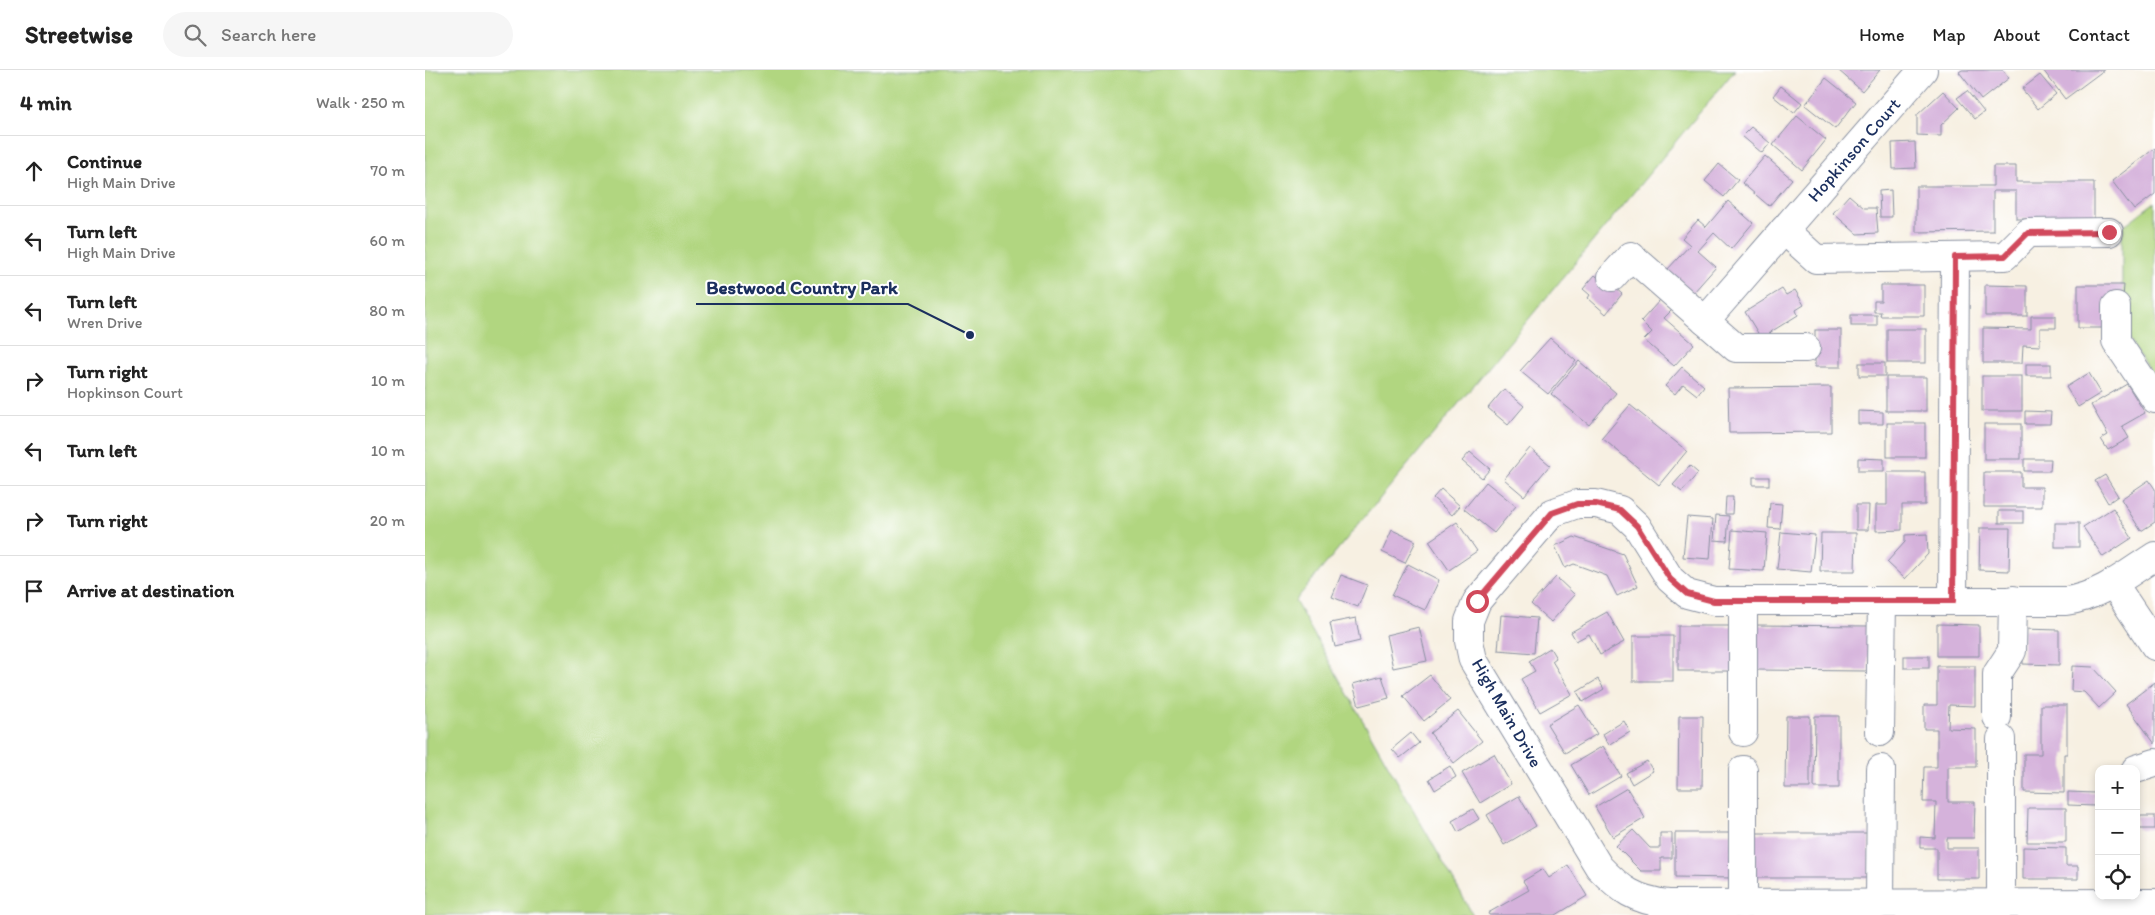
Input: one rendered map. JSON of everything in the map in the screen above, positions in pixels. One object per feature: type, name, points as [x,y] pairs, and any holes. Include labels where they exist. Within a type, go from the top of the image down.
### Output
[{"type":"street","name":"Hopkinson Court","points":[[1705,321],[1923,70]]},
{"type":"street","points":[[1784,230],[1816,259],[2005,256],[2028,233],[2109,232]]},
{"type":"street","points":[[1613,277],[1631,256],[1735,348],[1806,348]]},
{"type":"street","points":[[1953,601],[1955,257]]},
{"type":"street","points":[[2116,306],[2116,341],[2155,399]]},
{"type":"street","name":"High Main Drive","points":[[2155,556],[2113,583],[2084,598],[2067,601],[1714,601],[1687,594],[1670,579],[1637,526],[1620,510],[1596,504],[1577,504],[1552,513],[1477,601],[1469,621],[1469,641],[1473,660],[1599,867],[1617,887],[1642,900],[1653,909],[1743,904],[1836,910],[1880,904],[1972,909],[2001,903],[2108,909],[2155,903]]},
{"type":"street","points":[[2113,583],[2155,646]]},
{"type":"street","points":[[2001,903],[1997,674],[2012,651],[2013,600]]},
{"type":"street","points":[[1743,601],[1743,732]]},
{"type":"street","points":[[1880,732],[1882,601]]},
{"type":"street","points":[[2140,769],[2155,763]]},
{"type":"street","points":[[1880,904],[1881,769]]},
{"type":"street","points":[[1743,770],[1743,904]]},
{"type":"green space","points":[[425,70],[1735,70],[1295,601],[1473,915],[425,915]]},
{"type":"green space","points":[[2155,202],[2155,379],[2122,329],[2122,227]]},
{"type":"building","points":[[1838,70],[1880,70],[1862,91]]},
{"type":"building","points":[[1962,70],[2003,70],[2009,78],[1981,100],[1959,72]]},
{"type":"building","points":[[2043,70],[2104,70],[2065,99]]},
{"type":"building","points":[[2040,75],[2056,94],[2038,109],[2022,89]]},
{"type":"building","points":[[1826,78],[1856,102],[1835,129],[1805,105]]},
{"type":"building","points":[[1781,86],[1802,103],[1794,113],[1773,96]]},
{"type":"building","points":[[1943,91],[1959,108],[1941,125],[1941,136],[1917,135],[1917,115]]},
{"type":"building","points":[[1967,91],[1984,112],[1975,119],[1957,98]]},
{"type":"building","points":[[1797,116],[1826,140],[1802,170],[1773,145]]},
{"type":"building","points":[[1751,127],[1770,143],[1762,153],[1742,136]]},
{"type":"building","points":[[1915,142],[1916,168],[1893,169],[1892,143]]},
{"type":"building","points":[[2155,148],[2155,194],[2134,210],[2112,181]]},
{"type":"building","points":[[1765,156],[1792,179],[1769,206],[1742,183]]},
{"type":"building","points":[[1719,164],[1738,180],[1724,197],[1705,181]]},
{"type":"building","points":[[1993,166],[2016,166],[2016,182],[2094,182],[2094,219],[2016,219],[2016,191],[1993,191],[1993,231],[1916,232],[1916,186],[1993,186]]},
{"type":"building","points":[[1891,190],[1892,217],[1880,217],[1879,191]]},
{"type":"building","points":[[1849,195],[1864,208],[1876,208],[1878,233],[1857,234],[1833,213]]},
{"type":"building","points":[[1728,201],[1753,223],[1731,249],[1714,233],[1698,251],[1716,267],[1693,293],[1667,270],[1690,245],[1682,238],[1698,220],[1706,227]]},
{"type":"building","points":[[1595,275],[1602,281],[1605,279],[1622,294],[1606,314],[1588,298],[1590,295],[1583,289]]},
{"type":"building","points":[[1881,285],[1924,285],[1924,316],[1880,316],[1881,312],[1874,312],[1874,301],[1881,301]]},
{"type":"building","points":[[1985,285],[2027,286],[2027,316],[1985,316]]},
{"type":"building","points":[[2078,285],[2124,285],[2123,299],[2109,328],[2078,328]]},
{"type":"building","points":[[1782,289],[1786,295],[1795,290],[1804,305],[1796,310],[1798,315],[1761,338],[1745,312]]},
{"type":"building","points":[[1660,300],[1672,310],[1664,318],[1694,344],[1674,366],[1644,340],[1652,332],[1641,321]]},
{"type":"building","points":[[1851,315],[1877,315],[1877,326],[1851,326]]},
{"type":"building","points":[[2031,316],[2056,316],[2056,328],[2040,328],[2040,346],[2023,345],[2022,363],[1983,363],[1983,328],[2031,329]]},
{"type":"building","points":[[1887,329],[1926,329],[1926,363],[1887,363]]},
{"type":"building","points":[[1815,330],[1841,330],[1841,367],[1815,367]]},
{"type":"building","points":[[1550,338],[1576,361],[1548,394],[1520,371]]},
{"type":"building","points":[[1579,361],[1616,393],[1589,425],[1551,394]]},
{"type":"building","points":[[1859,363],[1885,363],[1885,376],[1859,376]]},
{"type":"building","points":[[2026,364],[2051,364],[2051,376],[2026,376]]},
{"type":"building","points":[[1682,367],[1704,386],[1697,395],[1683,384],[1675,394],[1665,386]]},
{"type":"building","points":[[2089,373],[2101,393],[2078,407],[2066,387]]},
{"type":"building","points":[[1982,376],[2022,376],[2022,411],[1982,411]]},
{"type":"building","points":[[1886,377],[1926,377],[1926,411],[1886,411]]},
{"type":"building","points":[[2127,384],[2145,413],[2122,426],[2129,438],[2108,450],[2101,439],[2108,435],[2091,405]]},
{"type":"building","points":[[1831,387],[1831,432],[1729,433],[1728,388]]},
{"type":"building","points":[[1504,389],[1524,406],[1508,425],[1488,408]]},
{"type":"building","points":[[1630,405],[1687,451],[1659,485],[1602,438]]},
{"type":"building","points":[[1858,411],[1883,412],[1883,424],[1858,424]]},
{"type":"building","points":[[2025,411],[2051,412],[2050,424],[2025,424]]},
{"type":"building","points":[[1887,423],[1925,423],[1925,457],[1887,457]]},
{"type":"building","points":[[1984,424],[2021,424],[2021,459],[1984,459]]},
{"type":"building","points":[[1530,448],[1550,465],[1524,496],[1504,479]]},
{"type":"building","points":[[1470,452],[1490,469],[1482,478],[1462,461]]},
{"type":"building","points":[[1858,458],[1884,459],[1884,471],[1858,471]]},
{"type":"building","points":[[2024,459],[2051,459],[2050,471],[2024,471]]},
{"type":"building","points":[[1690,466],[1698,473],[1682,492],[1673,485]]},
{"type":"building","points":[[1887,472],[1925,472],[1925,505],[1902,505],[1902,530],[1876,531],[1876,505],[1887,505]]},
{"type":"building","points":[[1984,472],[2021,472],[2021,487],[2042,487],[2042,507],[1984,507]]},
{"type":"building","points":[[2105,475],[2118,496],[2108,503],[2095,481]]},
{"type":"building","points":[[1753,477],[1769,477],[1769,485],[1753,485]]},
{"type":"building","points":[[2149,480],[2155,489],[2155,522],[2141,531],[2121,499]]},
{"type":"building","points":[[1486,482],[1516,506],[1494,533],[1464,509]]},
{"type":"building","points":[[1441,489],[1460,506],[1452,515],[1433,498]]},
{"type":"building","points":[[1726,497],[1733,497],[1732,514],[1725,514]]},
{"type":"building","points":[[1770,503],[1782,504],[1780,529],[1768,528]]},
{"type":"building","points":[[1856,505],[1869,505],[1868,530],[1856,530]]},
{"type":"building","points":[[2113,508],[2132,538],[2103,557],[2083,527]]},
{"type":"building","points":[[1999,511],[2023,511],[2023,523],[1999,523]]},
{"type":"building","points":[[1716,515],[1729,516],[1727,541],[1714,540]]},
{"type":"building","points":[[1687,517],[1713,519],[1710,559],[1683,557]]},
{"type":"building","points":[[1457,522],[1477,551],[1449,570],[1429,541]]},
{"type":"building","points":[[2055,523],[2079,523],[2079,547],[2055,547]]},
{"type":"building","points":[[1980,528],[2010,528],[2009,571],[1979,570]]},
{"type":"building","points":[[1392,530],[1416,541],[1405,563],[1382,552]]},
{"type":"building","points":[[1732,530],[1767,533],[1764,571],[1729,569]]},
{"type":"building","points":[[1781,532],[1815,535],[1811,572],[1777,569]]},
{"type":"building","points":[[1821,533],[1856,533],[1855,571],[1820,571]]},
{"type":"building","points":[[1927,534],[1928,554],[1905,579],[1887,562],[1905,542],[1905,535]]},
{"type":"building","points":[[1574,537],[1623,554],[1638,586],[1617,596],[1607,576],[1574,564],[1565,568],[1555,546]]},
{"type":"building","points":[[1408,564],[1439,580],[1425,610],[1392,595]]},
{"type":"building","points":[[1341,575],[1367,585],[1358,607],[1332,597]]},
{"type":"building","points":[[1556,577],[1575,595],[1551,622],[1531,604]]},
{"type":"building","points":[[1607,612],[1624,642],[1600,655],[1589,634],[1576,641],[1571,632]]},
{"type":"building","points":[[1501,615],[1537,618],[1534,653],[1498,650]]},
{"type":"building","points":[[1356,618],[1360,641],[1335,647],[1330,623]]},
{"type":"building","points":[[1937,624],[1979,625],[1979,656],[1937,656]]},
{"type":"building","points":[[1755,625],[1869,626],[1868,671],[1755,670]]},
{"type":"building","points":[[1678,626],[1734,626],[1734,671],[1678,671]]},
{"type":"building","points":[[1419,627],[1427,661],[1393,668],[1386,635]]},
{"type":"building","points":[[2023,629],[2059,630],[2059,665],[2023,664]]},
{"type":"building","points":[[1633,636],[1673,636],[1673,681],[1633,681]]},
{"type":"building","points":[[1550,648],[1556,658],[1552,661],[1572,694],[1540,712],[1521,679],[1535,671],[1529,661]]},
{"type":"building","points":[[1904,656],[1929,656],[1929,668],[1904,668]]},
{"type":"building","points":[[1937,666],[1975,666],[1975,706],[1949,705],[1948,728],[1976,729],[1976,767],[1948,767],[1948,802],[1975,802],[1974,838],[1947,838],[1947,848],[1979,848],[1979,879],[1937,879],[1937,848],[1920,848],[1920,837],[1935,838],[1936,802],[1923,802],[1924,767],[1937,767],[1937,729],[1924,729],[1924,705],[1937,705]]},
{"type":"building","points":[[2072,666],[2093,667],[2116,692],[2099,708],[2084,692],[2071,691]]},
{"type":"building","points":[[1430,675],[1450,700],[1424,721],[1403,696]]},
{"type":"building","points":[[1382,676],[1389,698],[1359,706],[1353,684]]},
{"type":"building","points":[[1598,679],[1604,689],[1583,702],[1577,692]]},
{"type":"building","points":[[2155,682],[2155,744],[2126,704]]},
{"type":"building","points":[[1579,705],[1597,734],[1565,753],[1547,724]]},
{"type":"building","points":[[2041,705],[2067,705],[2067,754],[2064,754],[2064,793],[2024,792],[2024,754],[2041,754]]},
{"type":"building","points":[[1458,711],[1482,741],[1454,763],[1430,733]]},
{"type":"building","points":[[1679,716],[1703,716],[1702,788],[1678,788]]},
{"type":"building","points":[[1786,716],[1810,716],[1810,788],[1785,788]]},
{"type":"building","points":[[1815,716],[1839,716],[1839,788],[1814,788]]},
{"type":"building","points":[[1624,721],[1630,732],[1609,745],[1603,734]]},
{"type":"building","points":[[1411,733],[1419,743],[1400,758],[1392,749]]},
{"type":"building","points":[[1603,746],[1621,776],[1589,795],[1571,765]]},
{"type":"building","points":[[1494,754],[1511,784],[1480,803],[1462,773]]},
{"type":"building","points":[[1647,761],[1653,771],[1632,784],[1626,773]]},
{"type":"building","points":[[1450,766],[1456,777],[1435,790],[1429,779]]},
{"type":"building","points":[[1627,788],[1645,818],[1613,837],[1595,807]]},
{"type":"building","points":[[2068,792],[2095,793],[2095,806],[2068,805]]},
{"type":"building","points":[[1519,796],[1536,826],[1504,845],[1487,815]]},
{"type":"building","points":[[2028,808],[2066,808],[2066,842],[2027,842]]},
{"type":"building","points":[[1473,809],[1479,819],[1458,832],[1452,821]]},
{"type":"building","points":[[2140,816],[2155,816],[2155,829],[2140,829]]},
{"type":"building","points":[[1633,830],[1650,848],[1660,848],[1660,833],[1672,833],[1672,858],[1661,858],[1661,871],[1641,871],[1616,846]]},
{"type":"building","points":[[1675,833],[1732,833],[1732,878],[1675,877]]},
{"type":"building","points":[[1755,833],[1869,833],[1869,878],[1755,878]]},
{"type":"building","points":[[2023,847],[2066,848],[2066,866],[2078,866],[2078,879],[2023,879]]},
{"type":"building","points":[[1568,865],[1587,896],[1556,915],[1489,915],[1488,913],[1529,890],[1523,881],[1543,869],[1549,878]]},
{"type":"place","name":"Bestwood Country Park","points":[[970,335]]},
{"type":"route","points":[[1477,601],[1552,513],[1577,504],[1596,504],[1620,510],[1637,526],[1670,579],[1687,594],[1714,601],[1953,601],[1955,257],[2005,256],[2028,233],[2109,232]]}]
